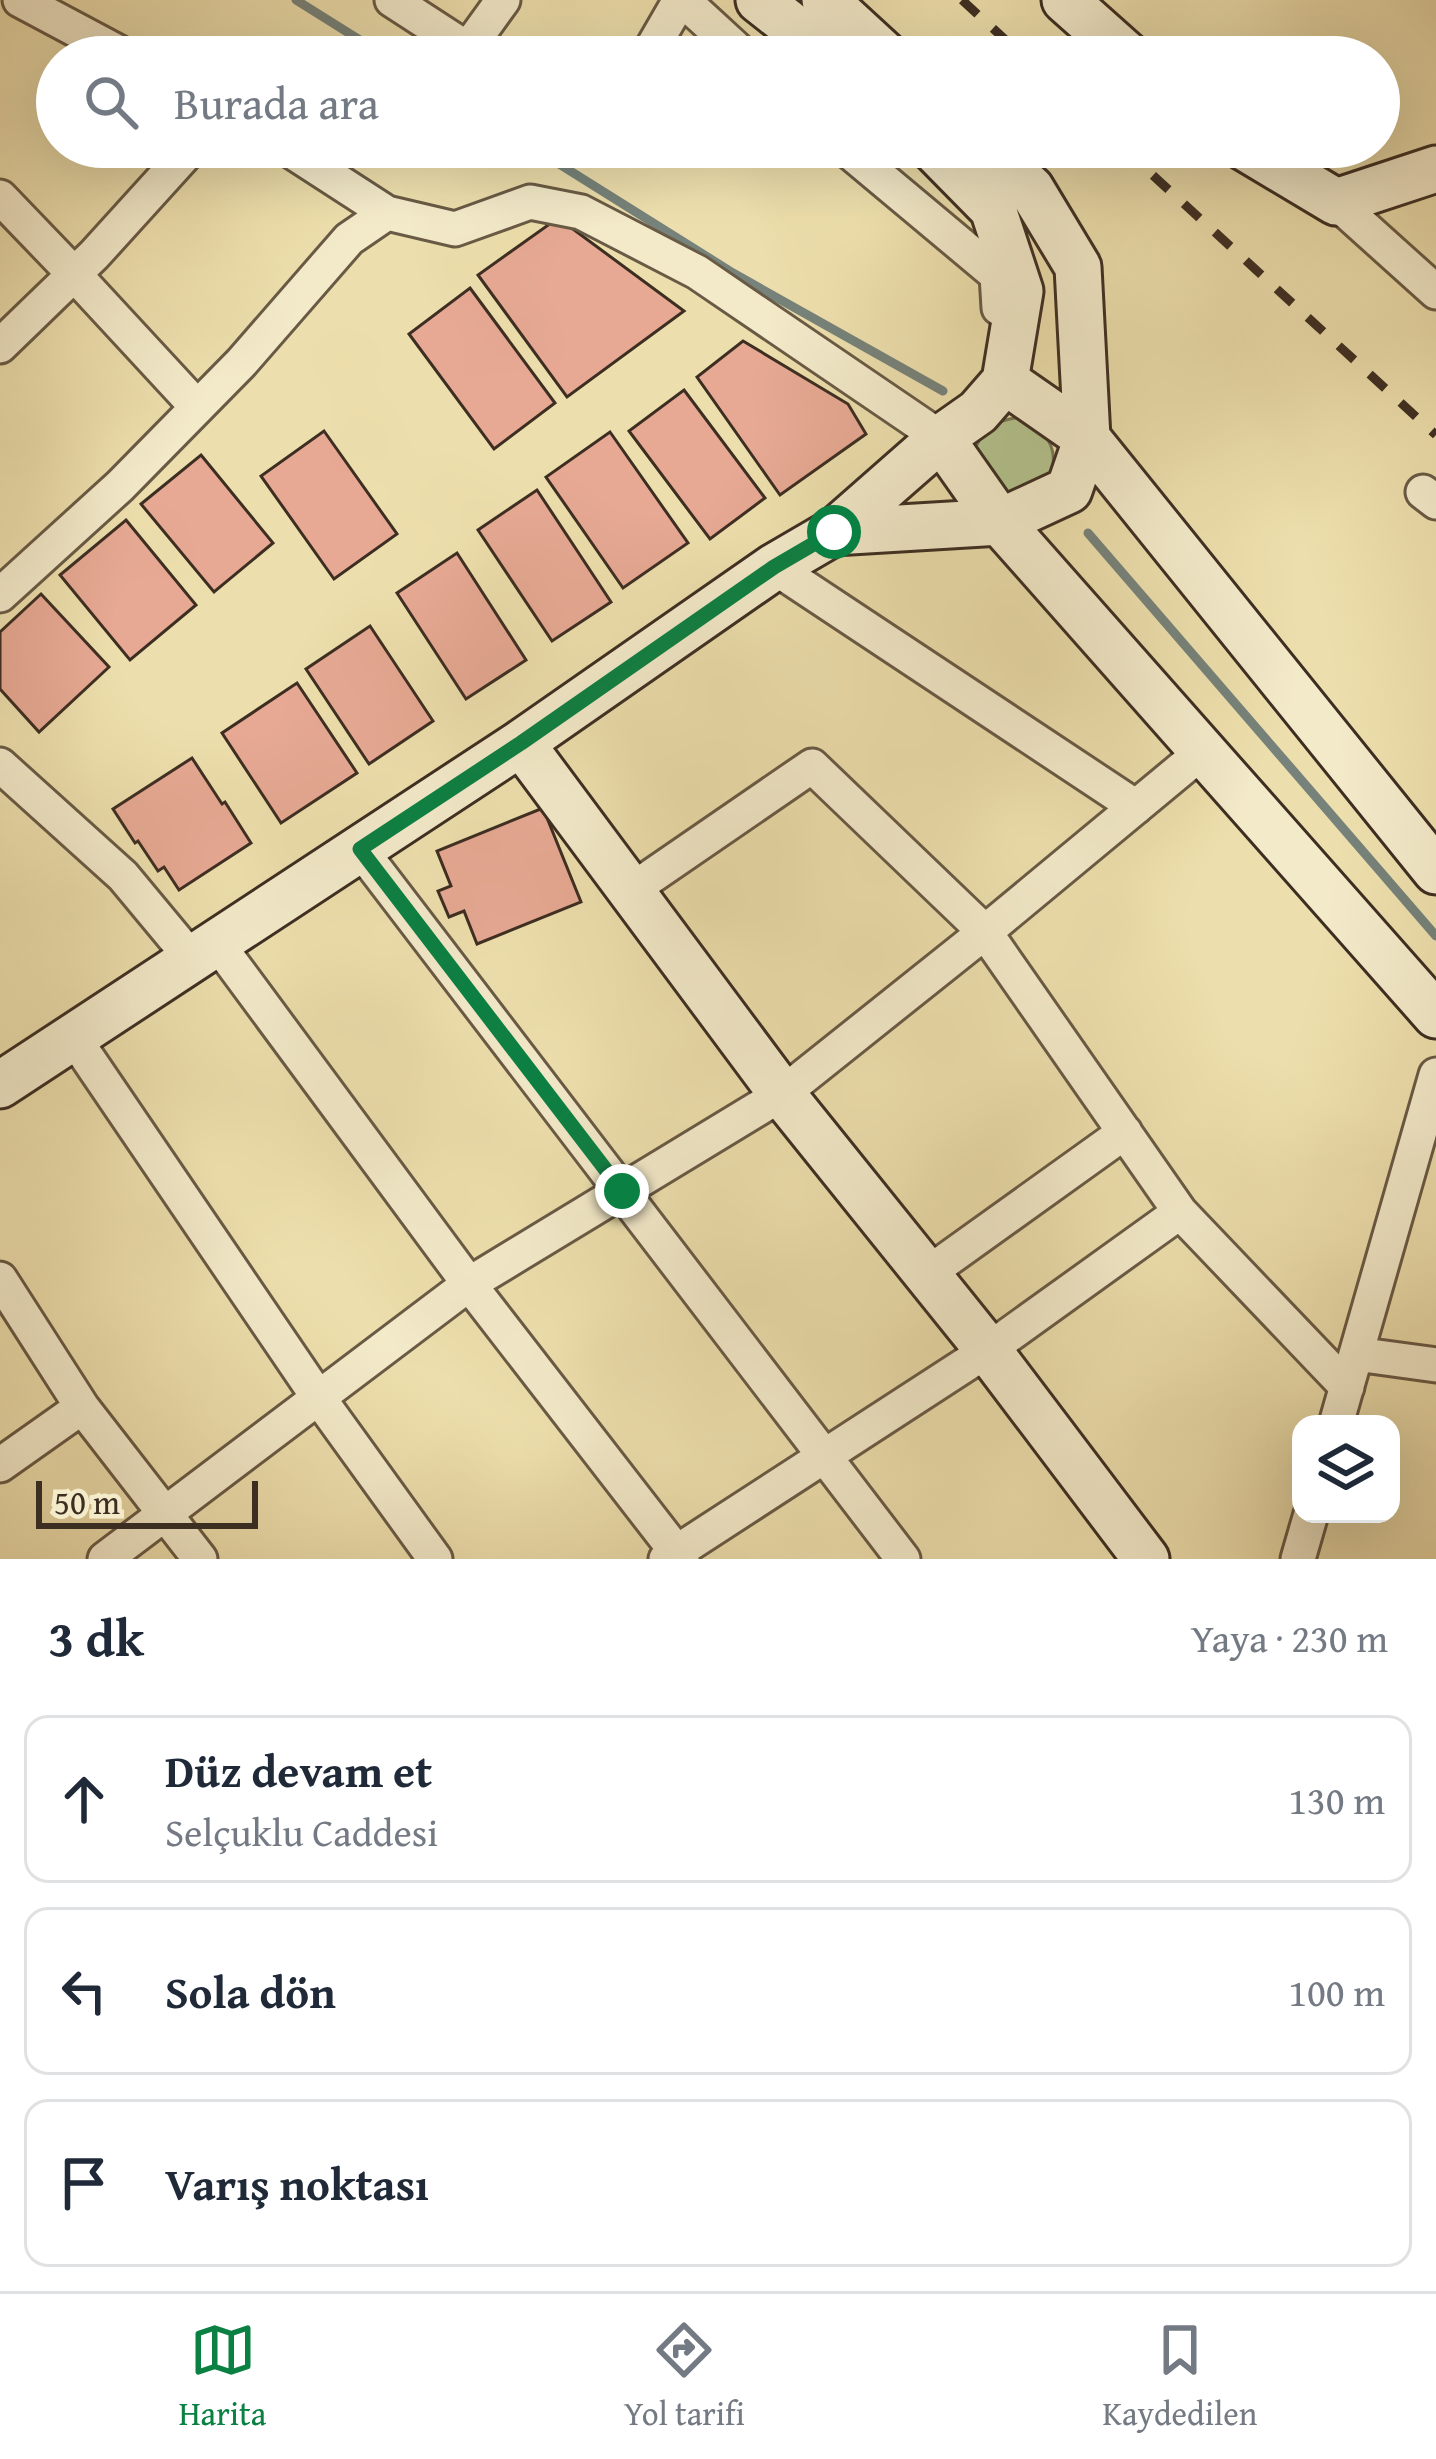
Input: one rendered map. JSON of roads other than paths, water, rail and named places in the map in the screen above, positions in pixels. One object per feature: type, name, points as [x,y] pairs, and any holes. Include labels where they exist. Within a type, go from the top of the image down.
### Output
[{"type":"main road","points":[[759,0],[804,36]]},
{"type":"main road","points":[[825,0],[864,36]]},
{"type":"main road","points":[[1065,0],[1105,36]]},
{"type":"main road","points":[[1400,160],[1436,136]]},
{"type":"main road","points":[[0,1085],[521,743],[774,567],[834,532],[941,438],[978,412],[1005,381],[1020,291],[993,209],[953,168]]},
{"type":"main road","points":[[834,532],[1000,522],[1069,490],[1087,438],[1078,267],[1031,189],[1008,168]]},
{"type":"main road","points":[[1279,168],[1336,202],[1436,169]]},
{"type":"main road","points":[[1336,202],[1388,168]]},
{"type":"main road","points":[[1005,381],[1087,438],[1436,871]]},
{"type":"main road","points":[[941,438],[1000,522],[1436,1015]]},
{"type":"main road","points":[[521,743],[782,1094],[988,1350],[1146,1559]]},
{"type":"street","points":[[20,0],[88,36]]},
{"type":"street","points":[[392,0],[447,36]]},
{"type":"street","points":[[483,36],[502,0]]},
{"type":"street","points":[[660,36],[681,0],[721,36]]},
{"type":"street","points":[[0,346],[172,168]]},
{"type":"street","points":[[317,168],[387,213],[455,229],[530,202],[581,212],[697,272],[941,438]]},
{"type":"street","points":[[869,168],[997,275],[1005,381]]},
{"type":"street","points":[[0,197],[197,407]]},
{"type":"street","points":[[1336,202],[1436,292]]},
{"type":"street","points":[[0,595],[120,486],[241,363],[349,238],[387,213]]},
{"type":"street","points":[[774,567],[1136,807]]},
{"type":"street","points":[[105,1559],[469,1283],[782,1094],[1202,752]]},
{"type":"street","points":[[0,765],[205,951],[469,1283],[675,1557],[988,1350],[1180,1212]]},
{"type":"street","points":[[631,891],[812,766],[985,932],[1180,1212],[1352,1370],[1436,1365]]},
{"type":"street","points":[[360,849],[903,1559]]},
{"type":"street","points":[[74,1038],[318,1397],[435,1559]]},
{"type":"street","points":[[1339,1415],[1436,1075]]},
{"type":"street","points":[[927,1274],[1124,1132]]},
{"type":"street","points":[[0,1280],[82,1407],[200,1559]]},
{"type":"street","points":[[0,1465],[82,1407]]},
{"type":"street","points":[[1298,1559],[1308,1523]]},
{"type":"waterway","points":[[296,0],[353,36]]},
{"type":"waterway","points":[[566,168],[733,273],[943,391]]},
{"type":"waterway","points":[[1088,533],[1436,936]]},
{"type":"railway","points":[[962,0],[1001,36]]},
{"type":"railway","points":[[1145,168],[1436,435]]}]
